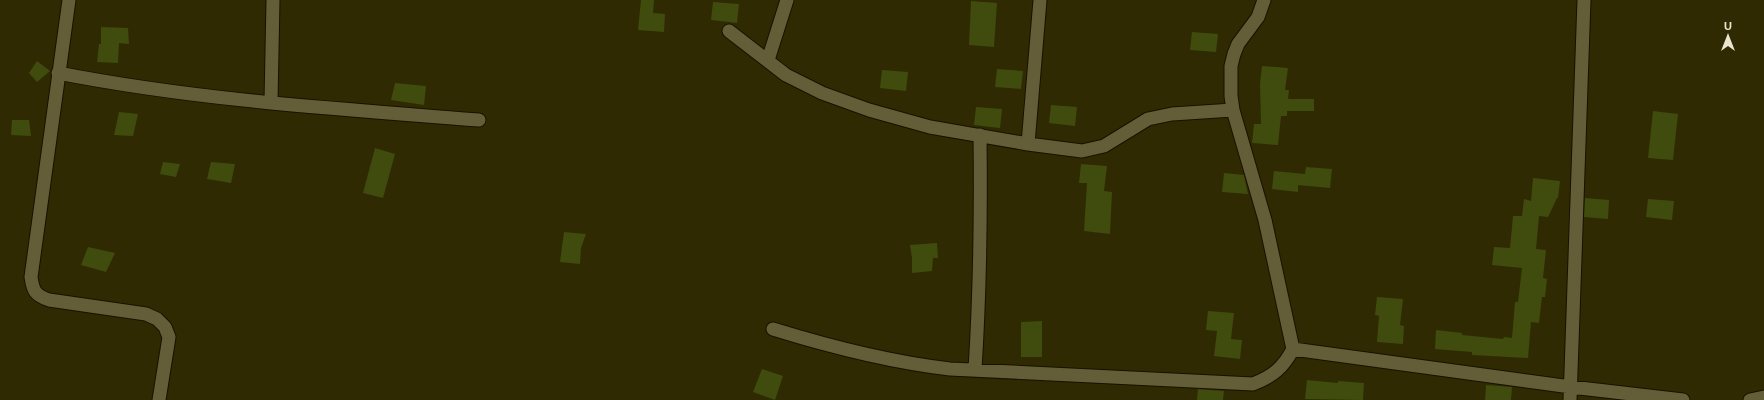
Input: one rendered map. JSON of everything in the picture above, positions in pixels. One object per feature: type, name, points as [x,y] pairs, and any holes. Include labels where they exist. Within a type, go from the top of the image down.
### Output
[{"type":"street","points":[[69,0],[31,277],[32,288],[39,296],[49,300],[146,314],[157,318],[166,327],[169,338],[159,400]]},
{"type":"street","points":[[271,102],[273,0]]},
{"type":"street","points":[[768,60],[787,0]]},
{"type":"street","points":[[1028,144],[1040,0]]},
{"type":"street","points":[[773,328],[808,340],[909,364],[950,369],[975,369],[1253,384],[1271,376],[1284,363],[1294,349],[1265,220],[1233,110],[1230,81],[1231,66],[1238,44],[1258,17],[1264,0]]},
{"type":"street","points":[[1571,393],[1584,0]]},
{"type":"street","points":[[729,31],[786,75],[822,93],[869,110],[930,127],[1028,144],[1082,151],[1104,146],[1148,119],[1172,114],[1233,110]]},
{"type":"street","points":[[58,73],[184,93],[479,120]]},
{"type":"street","points":[[975,369],[981,218],[980,135]]},
{"type":"street","points":[[1294,349],[1571,393],[1683,400]]},
{"type":"street","points":[[1750,400],[1764,397]]},
{"type":"building","points":[[641,0],[654,0],[653,13],[665,14],[664,32],[638,30]]},
{"type":"building","points":[[971,1],[997,3],[994,47],[969,45]]},
{"type":"building","points":[[713,2],[739,4],[737,23],[711,20]]},
{"type":"building","points":[[101,27],[128,28],[129,44],[119,43],[118,63],[97,62],[99,44],[101,44]]},
{"type":"building","points":[[1192,32],[1218,34],[1216,52],[1190,50]]},
{"type":"building","points":[[37,61],[50,71],[37,82],[29,73]]},
{"type":"building","points":[[1262,66],[1288,68],[1285,90],[1289,90],[1288,99],[1314,99],[1314,111],[1287,111],[1287,116],[1281,116],[1278,145],[1252,143],[1254,124],[1261,124],[1260,84]]},
{"type":"building","points":[[997,69],[1023,71],[1021,89],[995,87]]},
{"type":"building","points":[[882,70],[908,72],[906,91],[880,88]]},
{"type":"building","points":[[395,83],[426,86],[424,105],[391,100]]},
{"type":"building","points":[[1051,105],[1077,107],[1075,126],[1049,123]]},
{"type":"building","points":[[976,107],[1002,109],[1000,128],[974,125]]},
{"type":"building","points":[[1653,111],[1678,114],[1673,160],[1648,158]]},
{"type":"building","points":[[119,112],[138,114],[133,136],[114,135]]},
{"type":"building","points":[[12,120],[29,120],[31,136],[11,135]]},
{"type":"building","points":[[375,148],[395,154],[383,198],[363,193]]},
{"type":"building","points":[[163,162],[180,164],[176,177],[160,174]]},
{"type":"building","points":[[211,162],[235,164],[231,183],[207,179]]},
{"type":"building","points":[[1081,164],[1107,166],[1104,191],[1112,192],[1110,234],[1084,231],[1087,183],[1079,183]]},
{"type":"building","points":[[1306,167],[1332,169],[1330,188],[1298,185],[1298,192],[1272,189],[1274,171],[1305,174]]},
{"type":"building","points":[[1224,173],[1244,175],[1248,194],[1222,192]]},
{"type":"building","points":[[1533,178],[1560,181],[1558,198],[1548,217],[1539,216],[1536,249],[1546,250],[1543,278],[1547,279],[1545,297],[1542,297],[1539,323],[1531,322],[1528,358],[1472,355],[1472,352],[1435,349],[1436,330],[1462,333],[1462,335],[1503,339],[1504,337],[1512,338],[1515,302],[1518,302],[1522,268],[1492,265],[1494,247],[1510,248],[1513,216],[1522,216],[1524,199],[1531,201]]},
{"type":"building","points":[[1585,198],[1609,200],[1608,219],[1584,217]]},
{"type":"building","points":[[1648,199],[1674,201],[1672,220],[1646,217]]},
{"type":"building","points":[[564,232],[586,234],[581,248],[580,264],[560,262]]},
{"type":"building","points":[[937,243],[938,258],[933,258],[932,271],[912,273],[910,245]]},
{"type":"building","points":[[88,247],[115,253],[106,272],[81,265]]},
{"type":"building","points":[[1377,297],[1403,299],[1400,325],[1404,326],[1403,344],[1377,342],[1379,316],[1375,315]]},
{"type":"building","points":[[1208,311],[1234,313],[1231,339],[1242,340],[1240,359],[1214,356],[1217,331],[1206,330]]},
{"type":"building","points":[[1042,321],[1042,357],[1021,357],[1021,322]]},
{"type":"building","points":[[762,369],[783,376],[775,400],[753,392]]},
{"type":"building","points":[[1307,380],[1338,383],[1338,381],[1364,383],[1363,400],[1305,399]]},
{"type":"building","points":[[1486,385],[1512,387],[1511,400],[1485,400]]},
{"type":"building","points":[[1198,389],[1224,391],[1223,400],[1197,400]]}]
